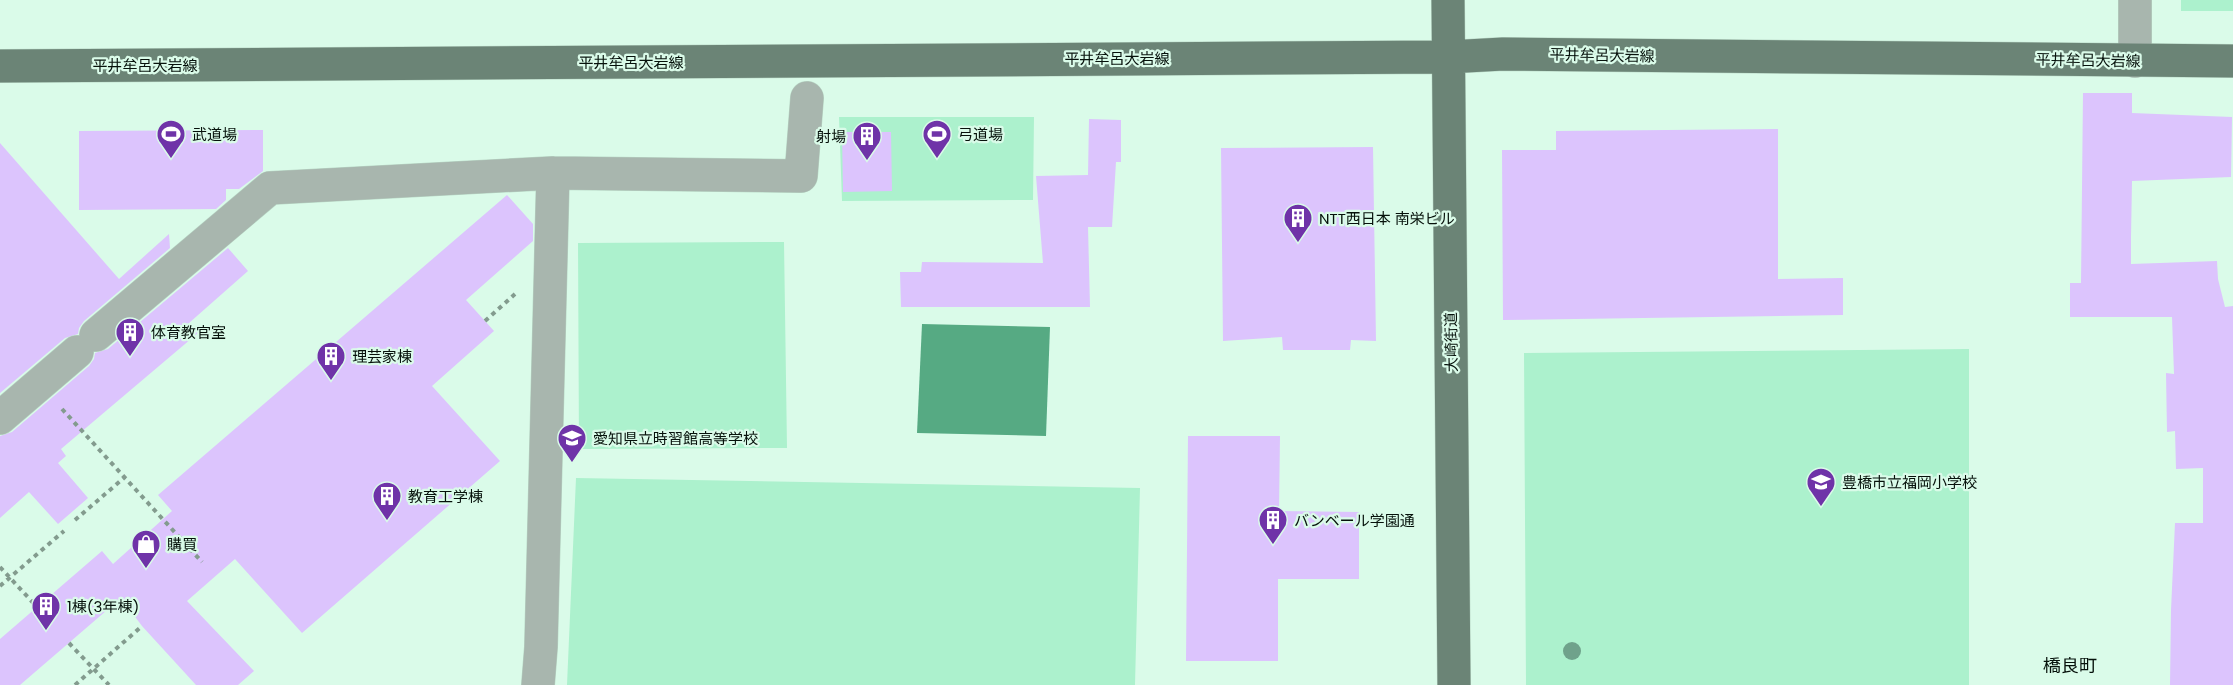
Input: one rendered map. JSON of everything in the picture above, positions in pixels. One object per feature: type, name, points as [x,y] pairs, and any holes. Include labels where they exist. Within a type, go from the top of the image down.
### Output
[{"type":"main road","name":"大崎街道","points":[[1448,0],[1454,685]]},
{"type":"main road","name":"平井牟呂大岩線","points":[[0,66],[1449,57],[1515,54],[2233,61]]},
{"type":"street","points":[[2135,0],[2136,61]]},
{"type":"street","points":[[0,418],[270,188],[553,173],[801,176],[807,98]]},
{"type":"street","points":[[538,685],[541,647],[553,173]]},
{"type":"path","points":[[39,384],[202,562]]},
{"type":"path","points":[[75,520],[125,477]]},
{"type":"path","points":[[0,586],[64,531]]},
{"type":"path","points":[[0,567],[37,607]]},
{"type":"path","points":[[75,685],[142,626]]},
{"type":"path","points":[[69,643],[109,685]]},
{"type":"shaded area","points":[[2181,0],[2233,0],[2233,11],[2181,11]]},
{"type":"shaded area","name":"弓道場","points":[[839,117],[1034,117],[1033,200],[842,201]]},
{"type":"shaded area","points":[[784,242],[787,448],[579,449],[578,243]]},
{"type":"shaded area","points":[[922,324],[1050,327],[1046,436],[917,433]]},
{"type":"shaded area","name":"豊橋市立福岡小学校","points":[[1969,349],[1969,685],[1526,685],[1524,353]]},
{"type":"shaded area","points":[[576,478],[1140,488],[1135,685],[567,685]]},
{"type":"building","points":[[2083,93],[2132,93],[2132,113],[2232,117],[2231,177],[2132,181],[2131,264],[2217,261],[2218,279],[2225,307],[2233,306],[2233,685],[2170,685],[2175,523],[2203,523],[2203,468],[2176,469],[2175,431],[2167,432],[2166,373],[2174,374],[2172,317],[2070,317],[2070,283],[2081,283]]},
{"type":"building","points":[[1089,119],[1121,120],[1121,162],[1116,162],[1112,227],[1088,227],[1090,307],[901,307],[900,272],[921,272],[922,262],[1043,263],[1036,176],[1088,175]]},
{"type":"building","points":[[1778,129],[1778,279],[1843,278],[1843,315],[1503,320],[1502,150],[1556,150],[1556,131]]},
{"type":"building","name":"武道場","points":[[263,130],[263,171],[239,189],[226,189],[226,200],[216,209],[79,210],[79,131]]},
{"type":"building","name":"射場","points":[[842,132],[891,132],[892,191],[843,192]]},
{"type":"building","points":[[0,143],[119,279],[169,234],[170,248],[84,321],[78,334],[65,338],[0,393]]},
{"type":"building","name":"NTT西日本 南栄ビル","points":[[1373,147],[1376,341],[1351,340],[1350,350],[1283,350],[1282,337],[1223,341],[1221,148]]},
{"type":"building","points":[[507,195],[533,224],[533,241],[466,300],[494,331],[432,386],[500,461],[302,633],[235,559],[187,601],[254,671],[238,685],[196,685],[142,626],[121,598],[20,685],[0,685],[0,639],[102,551],[113,564],[172,511],[158,495]]},
{"type":"building","points":[[228,248],[248,271],[189,323],[198,333],[61,449],[66,456],[58,463],[88,498],[58,524],[29,492],[0,518],[0,436],[12,432],[89,366],[95,353],[108,349]]},
{"type":"building","name":"バンベール学園通","points":[[1188,436],[1280,436],[1279,511],[1359,512],[1359,579],[1278,579],[1278,661],[1186,661]]},
{"type":"place","name":"武道場","points":[[171,160]]},
{"type":"place","name":"弓道場","points":[[937,160]]},
{"type":"place","name":"射場","points":[[867,162]]},
{"type":"place","name":"NTT西日本 南栄ビル","points":[[1298,244]]},
{"type":"place","name":"体育教官室","points":[[130,358]]},
{"type":"place","name":"理芸家棟","points":[[331,382]]},
{"type":"place","name":"愛知県立時習館高等学校","points":[[572,464]]},
{"type":"place","name":"豊橋市立福岡小学校","points":[[1821,508]]},
{"type":"place","name":"教育工学棟","points":[[387,522]]},
{"type":"place","name":"バンベール学園通","points":[[1273,546]]},
{"type":"place","name":"購買","points":[[146,570]]},
{"type":"place","name":"1棟(3年棟)","points":[[46,632]]},
{"type":"district","name":"橋良町","points":[[2070,665]]}]
